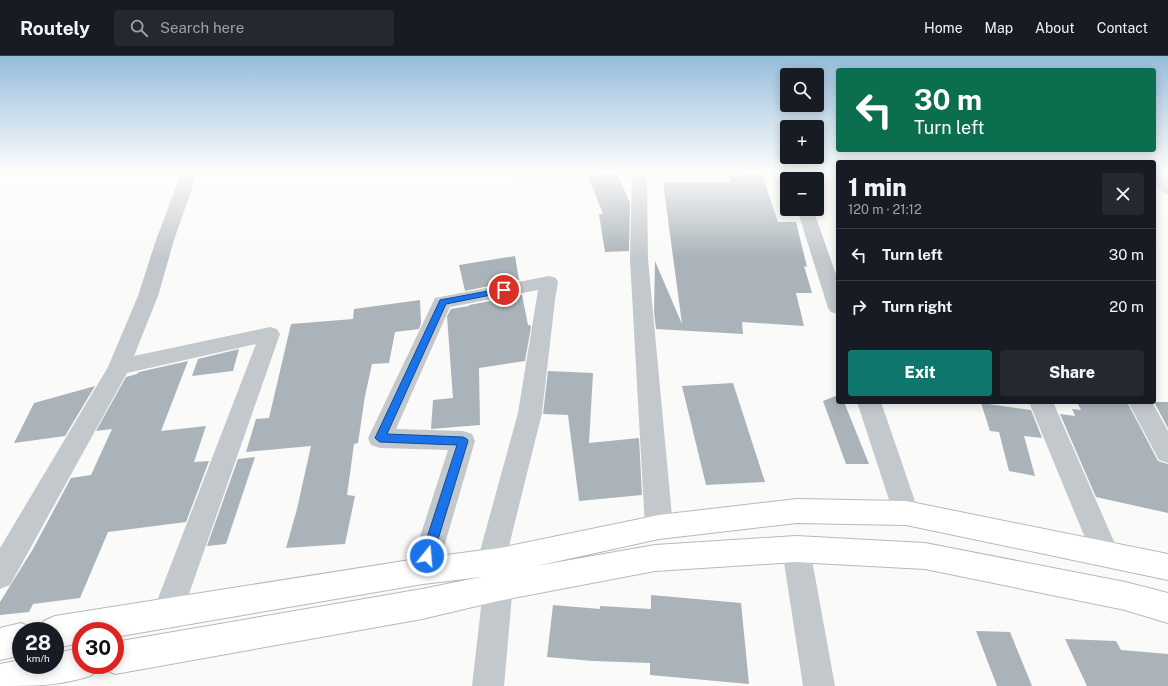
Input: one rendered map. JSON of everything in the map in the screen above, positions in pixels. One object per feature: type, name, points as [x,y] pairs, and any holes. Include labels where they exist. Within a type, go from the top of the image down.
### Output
[{"type":"main road","points":[[124,656],[422,604],[496,570],[659,527],[797,511],[906,513],[1168,567]]},
{"type":"main road","points":[[64,631],[423,571],[496,570],[796,549],[925,556],[1125,596],[1168,608]]},
{"type":"main road","points":[[0,644],[12,641]]},
{"type":"main road","points":[[0,680],[72,666]]},
{"type":"street","points":[[0,575],[120,367],[148,296],[164,240],[179,200]]},
{"type":"street","points":[[640,200],[639,259],[659,527]]},
{"type":"street","points":[[807,216],[836,302]]},
{"type":"street","points":[[423,571],[463,441],[380,438],[442,302],[549,282],[544,300],[530,413],[496,570],[488,686]]},
{"type":"street","points":[[120,367],[270,334],[167,614]]},
{"type":"street","points":[[870,404],[906,513]]},
{"type":"street","points":[[1042,404],[1105,553]]},
{"type":"street","points":[[1141,404],[1168,453]]},
{"type":"street","points":[[796,549],[819,686]]},
{"type":"building","points":[[598,200],[629,200],[629,251],[605,252],[599,214],[603,214]]},
{"type":"building","points":[[665,200],[771,200],[778,222],[796,222],[807,267],[804,266],[812,293],[796,293],[804,326],[742,322],[743,334],[656,329],[654,312],[655,261],[682,324]]},
{"type":"building","points":[[515,256],[519,280],[465,291],[459,265]]},
{"type":"building","points":[[522,295],[528,325],[531,327],[525,361],[479,368],[480,425],[431,429],[433,400],[453,398],[447,316],[451,309]]},
{"type":"building","points":[[420,300],[421,323],[419,329],[395,332],[389,363],[372,364],[365,396],[358,443],[354,444],[347,495],[355,496],[345,544],[286,548],[297,509],[311,446],[246,452],[256,419],[269,418],[291,324],[353,319],[354,309]]},
{"type":"building","points":[[239,349],[233,371],[192,376],[198,359]]},
{"type":"building","points":[[188,361],[161,431],[206,426],[194,462],[209,461],[186,522],[108,532],[80,598],[33,604],[29,612],[0,615],[0,602],[33,549],[71,478],[91,475],[112,429],[96,431],[126,377],[139,372]]},
{"type":"building","points":[[548,371],[593,373],[589,443],[639,438],[642,495],[579,501],[568,415],[543,414]]},
{"type":"building","points":[[733,383],[765,482],[706,485],[682,386]]},
{"type":"building","points":[[95,386],[65,436],[14,443],[34,403]]},
{"type":"building","points":[[836,396],[836,404],[845,404],[869,464],[846,464],[823,401]]},
{"type":"building","points":[[1156,402],[1168,402],[1168,428],[1155,404]]},
{"type":"building","points":[[981,404],[1031,410],[1042,438],[1024,436],[1035,476],[1009,471],[999,432],[990,431]]},
{"type":"building","points":[[1078,404],[1128,404],[1158,461],[1168,464],[1168,513],[1096,497],[1060,414],[1075,416],[1072,409],[1081,410]]},
{"type":"building","points":[[255,457],[226,544],[207,546],[238,459]]},
{"type":"building","points":[[651,595],[741,603],[749,684],[650,675],[650,663],[593,661],[547,657],[553,605],[600,609],[600,606],[651,609]]},
{"type":"building","points":[[976,631],[1010,632],[1032,686],[997,686]]},
{"type":"building","points":[[1065,639],[1116,641],[1121,650],[1168,654],[1168,686],[1087,686]]},
{"type":"route","points":[[427,556],[463,441],[380,438],[442,302],[504,290]]}]
